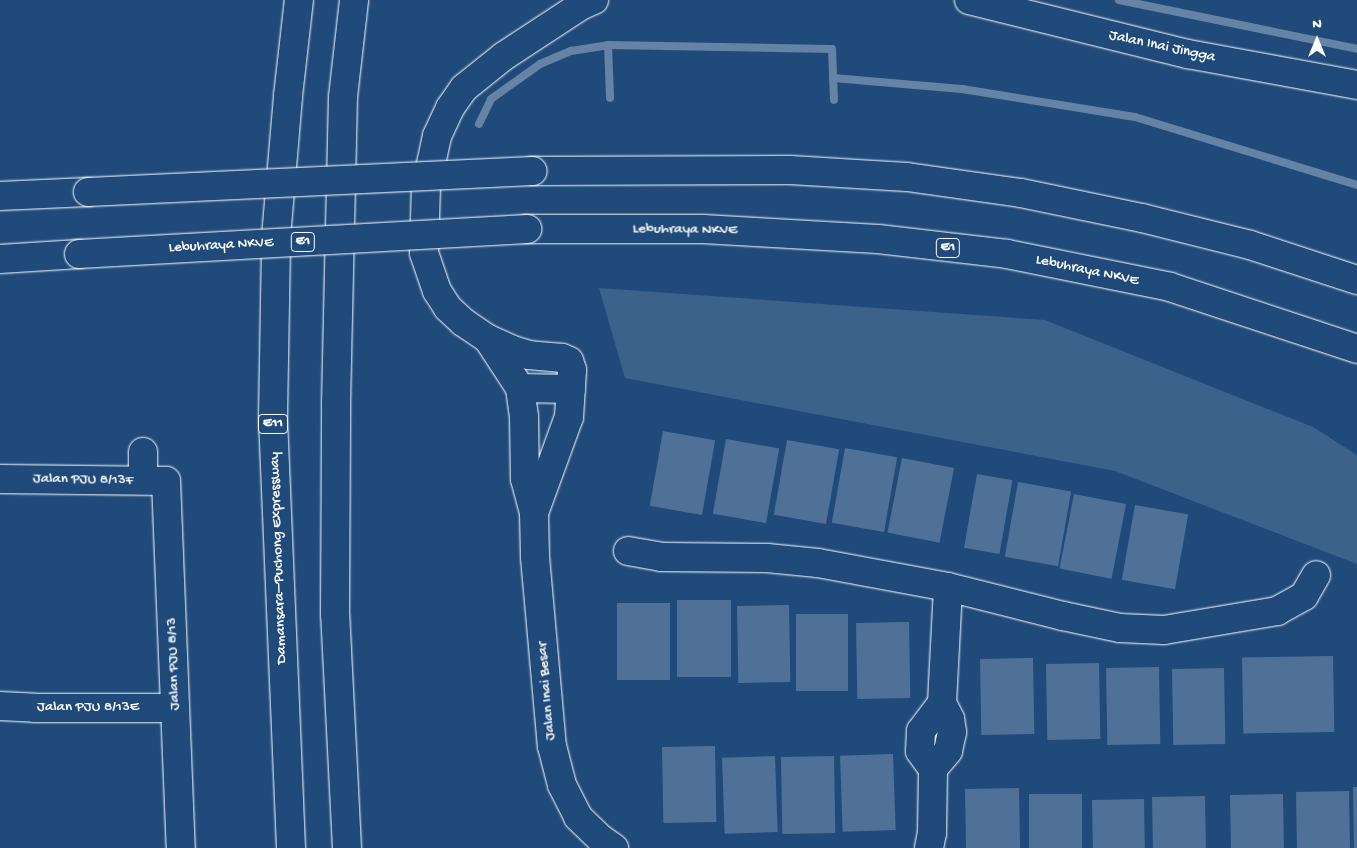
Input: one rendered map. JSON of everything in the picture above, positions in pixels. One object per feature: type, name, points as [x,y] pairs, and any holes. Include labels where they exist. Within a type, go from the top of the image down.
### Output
[{"type":"main road","name":"Damansara–Puchong Expressway","points":[[291,848],[273,417],[276,237],[288,96],[299,0]]},
{"type":"main road","points":[[347,848],[334,615],[336,404],[343,97],[354,0]]},
{"type":"main road","name":"Jalan Inai Jingga","points":[[969,0],[1188,54],[1357,85]]},
{"type":"main road","points":[[534,513],[569,417],[572,370],[569,361],[562,358],[529,355],[488,339],[463,322],[448,308],[437,291],[424,253],[424,205],[430,159],[437,136],[450,108],[464,88],[504,56],[586,2]]},
{"type":"main road","points":[[0,196],[533,171],[790,170],[906,176],[1022,192],[1133,216],[1250,245],[1357,280]]},
{"type":"main road","name":"Lebuhraya NKVE","points":[[0,259],[526,229],[702,229],[878,239],[1008,254],[1170,287],[1357,349]]},
{"type":"main road","points":[[488,339],[520,388],[524,417],[525,479],[534,513]]},
{"type":"main road","points":[[520,388],[571,389]]},
{"type":"main road","name":"Jalan PJU 8/13","points":[[143,452],[154,481],[176,708],[181,848]]},
{"type":"main road","name":"Jalan PJU 8/13F","points":[[0,479],[154,481]]},
{"type":"main road","name":"Jalan Inai Besar","points":[[534,513],[535,557],[552,746],[562,785],[578,817],[600,845]]},
{"type":"main road","points":[[628,551],[661,557],[767,558],[818,563],[948,587],[1111,626],[1164,630],[1277,611],[1304,596],[1316,576]]},
{"type":"main road","points":[[929,848],[932,833],[933,769],[920,751],[921,731],[933,712],[942,703],[948,587]]},
{"type":"main road","name":"Jalan PJU 8/13E","points":[[0,706],[35,708],[176,708]]},
{"type":"shaded area","points":[[599,288],[1045,320],[1313,427],[1357,455],[1357,564],[1115,471],[625,378]]},
{"type":"building","points":[[663,431],[715,440],[702,515],[650,506]]},
{"type":"building","points":[[726,439],[779,448],[766,523],[713,514]]},
{"type":"building","points":[[787,440],[839,449],[826,524],[774,515]]},
{"type":"building","points":[[845,448],[897,457],[884,532],[832,523]]},
{"type":"building","points":[[902,458],[954,468],[940,543],[887,533]]},
{"type":"building","points":[[977,474],[1012,480],[999,554],[964,548]]},
{"type":"building","points":[[1018,482],[1071,491],[1058,566],[1005,557]]},
{"type":"building","points":[[1074,494],[1126,504],[1112,579],[1059,569]]},
{"type":"building","points":[[1135,505],[1188,514],[1175,589],[1122,580]]},
{"type":"building","points":[[677,600],[731,600],[731,677],[677,677]]},
{"type":"building","points":[[617,603],[670,603],[670,680],[617,680]]},
{"type":"building","points":[[789,605],[790,682],[738,683],[737,606]]},
{"type":"building","points":[[796,614],[848,614],[848,691],[796,691]]},
{"type":"building","points":[[909,622],[910,698],[857,699],[856,623]]},
{"type":"building","points":[[1333,656],[1334,732],[1243,734],[1242,658]]},
{"type":"building","points":[[1033,658],[1034,734],[981,735],[980,659]]},
{"type":"building","points":[[1099,663],[1100,739],[1047,740],[1046,664]]},
{"type":"building","points":[[1159,667],[1160,744],[1107,745],[1106,668]]},
{"type":"building","points":[[1224,668],[1225,744],[1173,745],[1172,669]]},
{"type":"building","points":[[715,746],[716,822],[663,823],[662,747]]},
{"type":"building","points":[[893,754],[896,830],[843,832],[840,756]]},
{"type":"building","points":[[775,756],[778,832],[725,834],[722,758]]},
{"type":"building","points":[[834,756],[835,833],[782,834],[781,757]]},
{"type":"building","points":[[1353,787],[1357,787],[1357,848],[1354,848]]},
{"type":"building","points":[[1019,788],[1020,848],[966,848],[965,789]]},
{"type":"building","points":[[1349,791],[1350,848],[1297,848],[1296,792]]},
{"type":"building","points":[[1029,794],[1082,794],[1082,848],[1029,848]]},
{"type":"building","points":[[1283,794],[1284,848],[1231,848],[1230,795]]},
{"type":"building","points":[[1205,796],[1206,848],[1153,848],[1152,797]]},
{"type":"building","points":[[1144,799],[1145,848],[1093,848],[1092,800]]},
{"type":"waterway","points":[[1119,0],[1357,49]]},
{"type":"waterway","points":[[608,45],[610,98]]},
{"type":"waterway","points":[[479,124],[491,99],[540,64],[571,51],[608,45],[832,49],[834,100]]},
{"type":"waterway","points":[[833,78],[962,89],[1135,117],[1357,185]]}]
